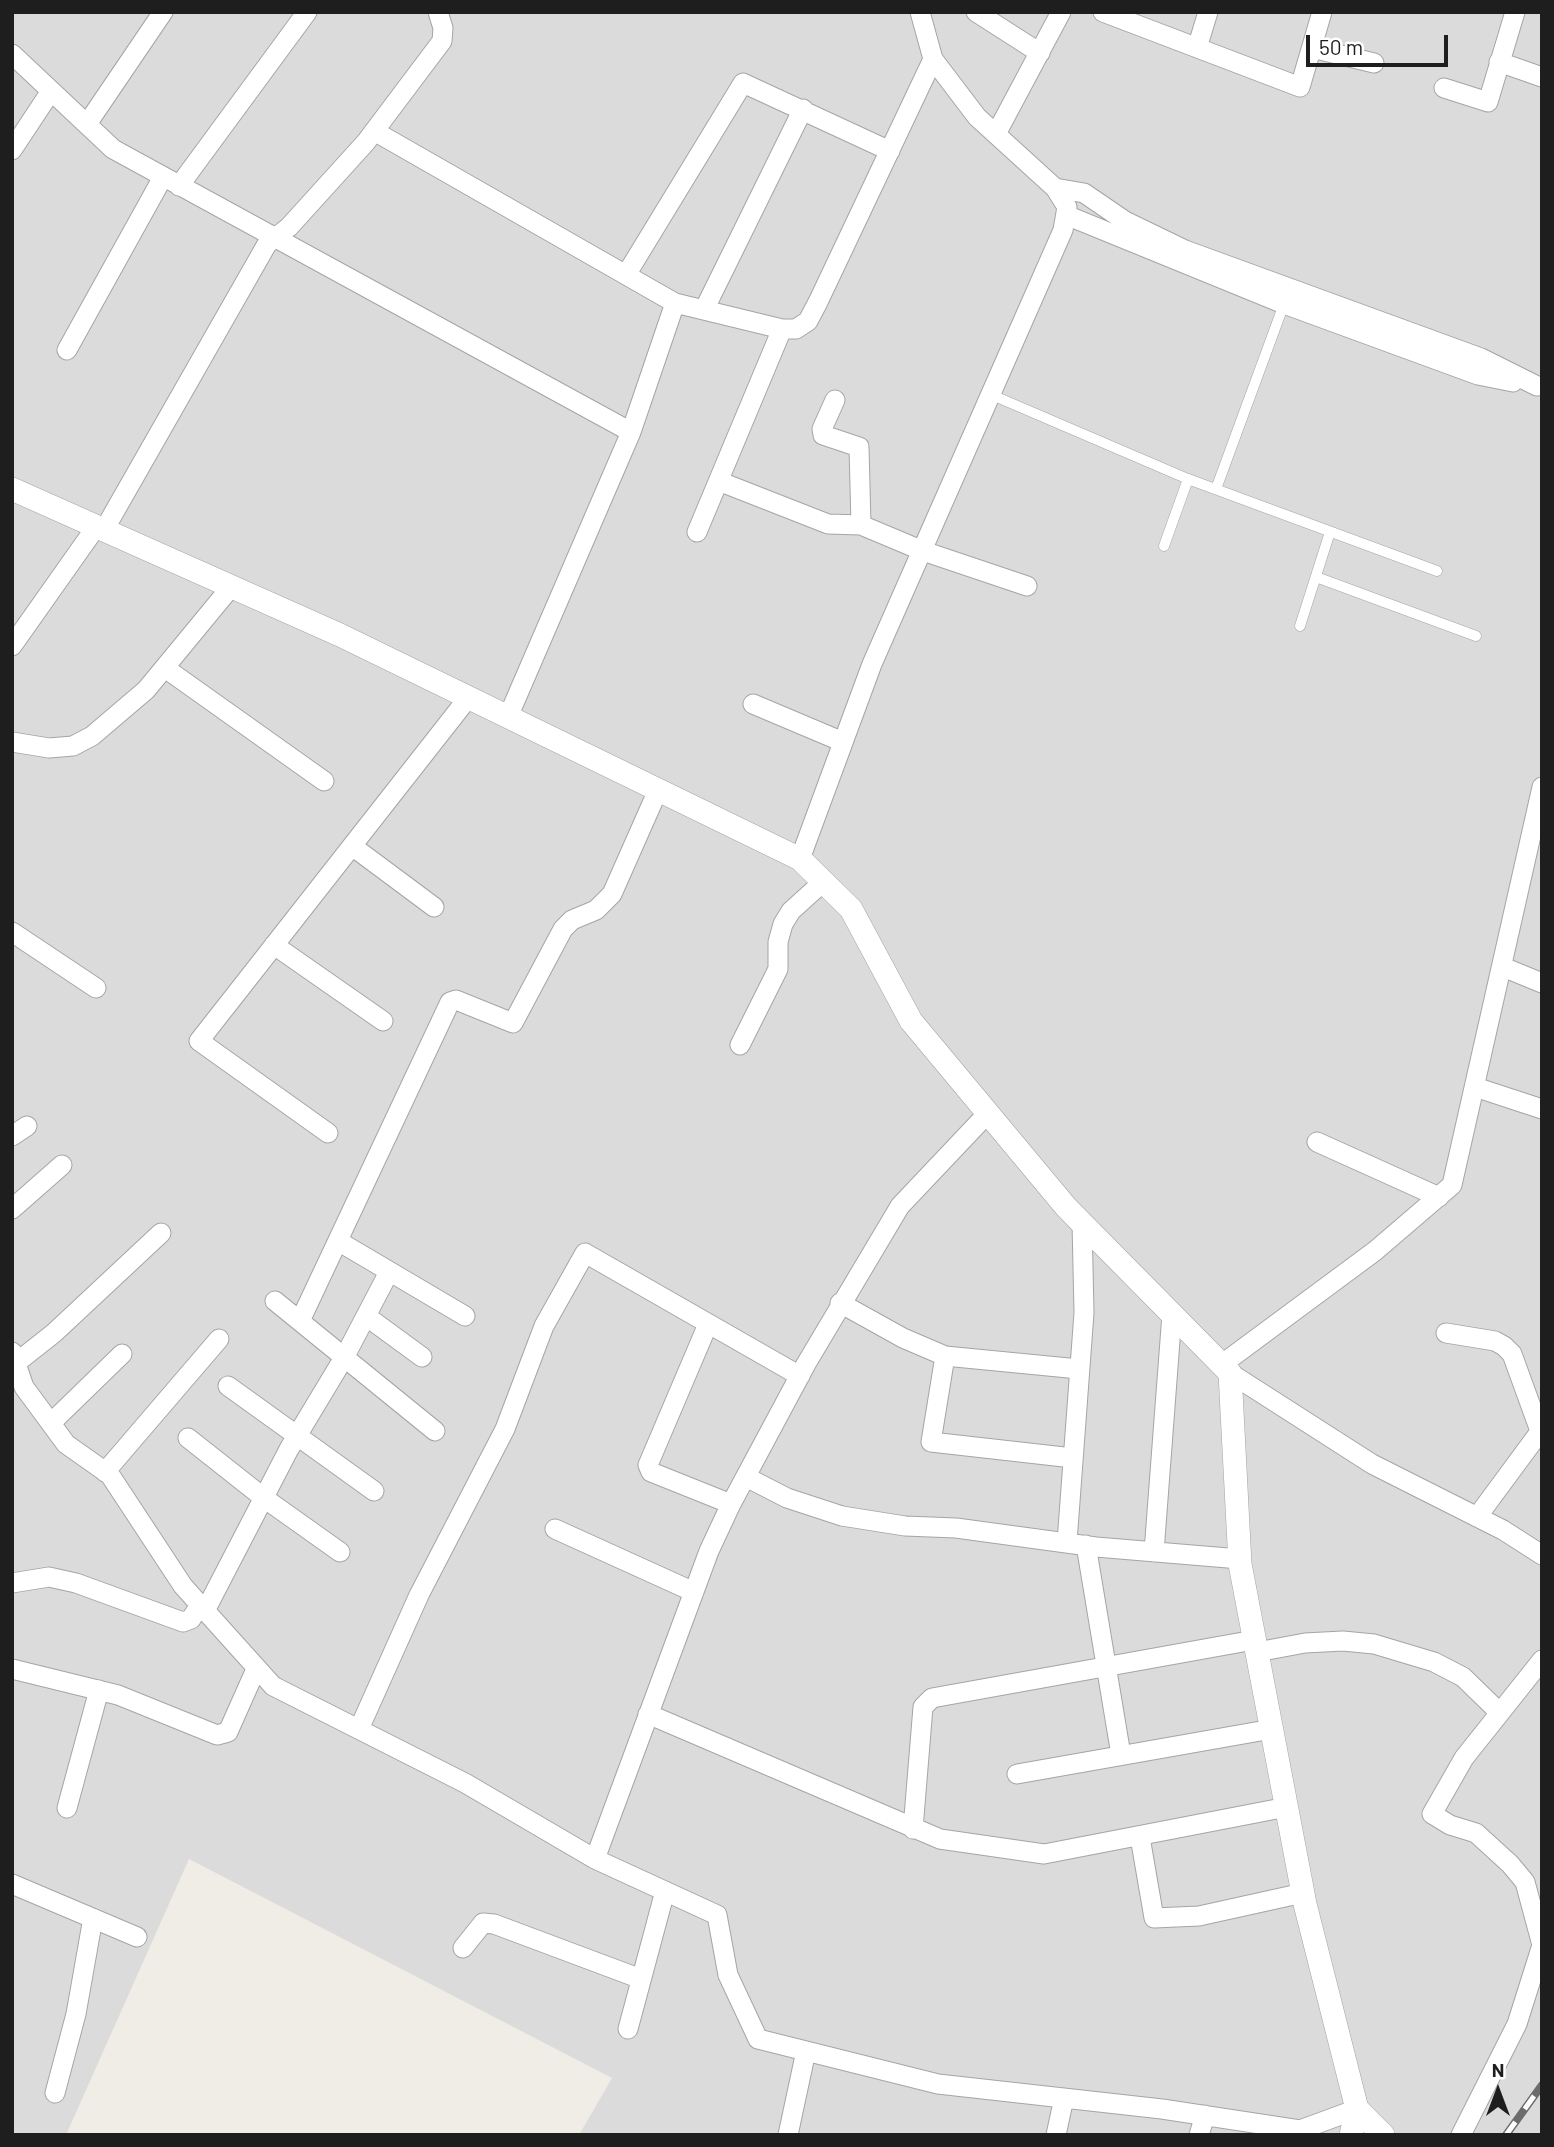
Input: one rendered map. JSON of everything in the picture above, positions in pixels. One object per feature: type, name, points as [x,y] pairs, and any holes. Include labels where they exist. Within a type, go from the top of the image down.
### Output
[{"type":"street","points":[[87,124],[163,12]]},
{"type":"street","points":[[67,350],[171,181],[307,12]]},
{"type":"street","points":[[12,646],[100,528],[272,239],[289,227],[374,131],[442,41],[443,28],[438,12]]},
{"type":"street","points":[[800,859],[872,664],[992,396],[1063,230],[1068,207],[1055,188],[977,117],[933,59],[920,12]]},
{"type":"street","points":[[976,12],[1040,53]]},
{"type":"street","points":[[996,134],[1061,12]]},
{"type":"street","points":[[1103,12],[1300,87],[1322,12]]},
{"type":"street","points":[[1197,48],[1208,12]]},
{"type":"street","points":[[1444,88],[1488,102],[1515,12]]},
{"type":"street","points":[[1312,47],[1374,64]]},
{"type":"street","points":[[12,54],[113,149],[272,239],[631,432]]},
{"type":"street","points":[[374,131],[675,303],[782,329],[796,329],[808,321],[933,59]]},
{"type":"street","points":[[1499,62],[1542,77]]},
{"type":"street","points":[[626,275],[738,87],[743,83],[890,151]]},
{"type":"street","points":[[12,150],[51,91]]},
{"type":"street","points":[[704,310],[803,109]]},
{"type":"street","points":[[1055,188],[1084,193],[1125,221],[1185,250],[1481,358],[1539,387]]},
{"type":"street","points":[[1066,215],[1284,304],[1478,374],[1539,387]]},
{"type":"street","points":[[508,717],[631,432],[675,303]]},
{"type":"street","points":[[697,531],[782,329]]},
{"type":"street","points":[[835,400],[822,429],[823,435],[859,447],[861,525]]},
{"type":"street","points":[[726,484],[828,524],[861,525],[923,551],[1027,586]]},
{"type":"street","points":[[12,489],[231,587],[468,698],[800,859],[851,909],[911,1020],[1082,1222],[1226,1369],[1372,1464],[1477,1517],[1542,1555]]},
{"type":"street","points":[[12,742],[50,748],[73,746],[92,736],[122,712],[165,667],[231,587]]},
{"type":"street","points":[[165,667],[324,781]]},
{"type":"street","points":[[328,1133],[199,1041],[468,698]]},
{"type":"street","points":[[753,704],[843,742]]},
{"type":"street","points":[[1226,1369],[1375,1251],[1452,1185],[1503,967],[1535,853],[1542,786]]},
{"type":"street","points":[[300,1321],[450,1002],[456,1000],[513,1023],[563,929],[572,920],[596,911],[612,894],[658,790]]},
{"type":"street","points":[[352,846],[434,907]]},
{"type":"street","points":[[740,1045],[778,969],[778,942],[783,924],[792,911],[823,882]]},
{"type":"street","points":[[13,933],[96,988]]},
{"type":"street","points":[[274,945],[383,1021]]},
{"type":"street","points":[[1503,967],[1542,984]]},
{"type":"street","points":[[1475,1087],[1542,1109]]},
{"type":"street","points":[[595,1859],[709,1551],[731,1504],[840,1303],[900,1206],[989,1113]]},
{"type":"street","points":[[1317,1142],[1439,1196]]},
{"type":"street","points":[[12,1209],[62,1165]]},
{"type":"street","points":[[1082,1222],[1084,1313],[1073,1458],[1076,1544],[1108,1668],[1121,1755]]},
{"type":"street","points":[[162,1233],[54,1334],[14,1357],[24,1387],[66,1444],[105,1472],[183,1586],[273,1686],[465,1783],[595,1859],[717,1915],[727,1975],[758,2039],[938,2084],[1205,2115],[1299,2133],[1357,2109]]},
{"type":"street","points":[[338,1241],[465,1316]]},
{"type":"street","points":[[359,1729],[419,1595],[505,1429],[544,1326],[585,1253],[800,1376]]},
{"type":"street","points":[[12,1583],[49,1577],[76,1583],[183,1622],[191,1619],[203,1608],[296,1437],[345,1356],[389,1272]]},
{"type":"street","points":[[275,1301],[435,1431]]},
{"type":"street","points":[[840,1303],[903,1338],[945,1356],[1079,1369]]},
{"type":"street","points":[[1154,1552],[1172,1314]]},
{"type":"street","points":[[366,1316],[422,1357]]},
{"type":"street","points":[[708,1324],[648,1465],[651,1472],[731,1504]]},
{"type":"street","points":[[1446,1334],[1494,1341],[1512,1354],[1541,1430],[1477,1517]]},
{"type":"street","points":[[105,1472],[219,1339]]},
{"type":"street","points":[[51,1423],[122,1354]]},
{"type":"street","points":[[945,1356],[931,1442],[1073,1458]]},
{"type":"street","points":[[1226,1369],[1240,1559],[1303,1893],[1357,2109],[1350,2135]]},
{"type":"street","points":[[228,1386],[374,1491]]},
{"type":"street","points":[[188,1438],[264,1498],[340,1552]]},
{"type":"street","points":[[746,1477],[787,1498],[842,1516],[905,1526],[956,1528],[1076,1544],[1240,1559]]},
{"type":"street","points":[[555,1529],[694,1592]]},
{"type":"street","points":[[913,1829],[923,1707],[932,1698],[1256,1646],[1343,1641],[1374,1644],[1434,1662],[1463,1677],[1500,1713]]},
{"type":"street","points":[[1461,2135],[1517,2024],[1542,1945],[1525,1882],[1510,1864],[1476,1833],[1450,1825],[1432,1814],[1464,1758],[1542,1660]]},
{"type":"street","points":[[12,1669],[118,1695],[217,1735],[228,1732],[256,1669]]},
{"type":"street","points":[[67,1808],[99,1690]]},
{"type":"street","points":[[648,1714],[940,1839],[1044,1854],[1287,1807]]},
{"type":"street","points":[[1017,1774],[1272,1729]]},
{"type":"street","points":[[1140,1837],[1154,1919],[1199,1916],[1303,1893]]},
{"type":"street","points":[[12,1884],[137,1937]]},
{"type":"street","points":[[628,2029],[665,1891]]},
{"type":"street","points":[[55,2093],[76,2014],[93,1918]]},
{"type":"street","points":[[463,1948],[483,1923],[494,1924],[641,1979]]},
{"type":"street","points":[[788,2135],[806,2051]]},
{"type":"street","points":[[1056,2135],[1064,2098]]},
{"type":"street","points":[[1357,2109],[1383,2135]]},
{"type":"street","points":[[1199,2135],[1205,2115]]},
{"type":"lane","points":[[1216,489],[1284,304]]},
{"type":"lane","points":[[992,396],[1188,479],[1437,571]]},
{"type":"lane","points":[[1164,546],[1188,479]]},
{"type":"lane","points":[[1300,626],[1330,531]]},
{"type":"lane","points":[[1316,578],[1476,636]]},
{"type":"shaded area","points":[[12,12],[1542,12],[1542,2135],[579,2135],[612,2078],[189,1859],[66,2135],[12,2135]]},
{"type":"railway","points":[[1506,2135],[1542,2085]]}]
